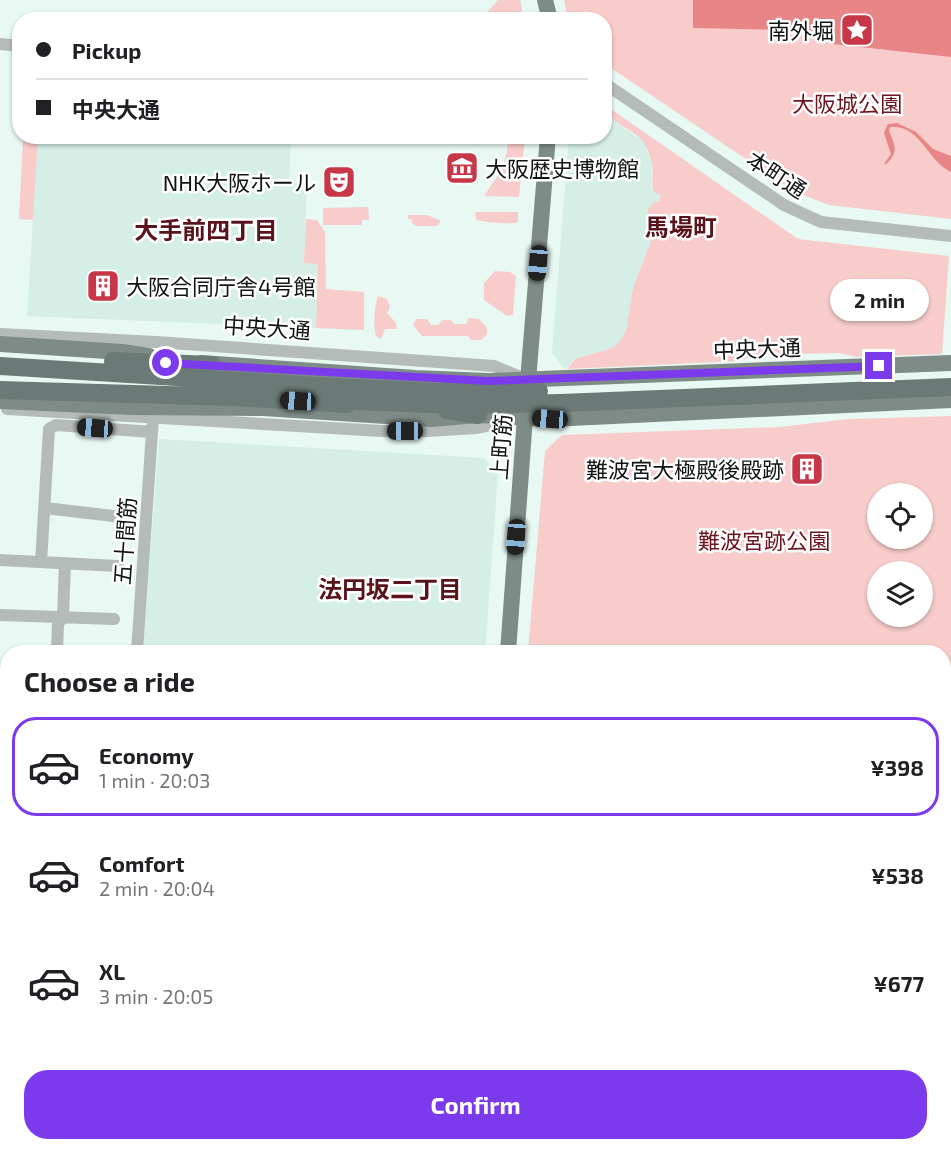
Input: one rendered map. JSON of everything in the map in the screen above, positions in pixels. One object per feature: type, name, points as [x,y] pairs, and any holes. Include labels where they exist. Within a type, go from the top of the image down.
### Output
[{"type":"highway","points":[[0,354],[212,365]]},
{"type":"highway","points":[[0,366],[403,391],[490,393],[619,394],[951,387]]},
{"type":"highway","points":[[0,378],[409,405],[507,405],[619,394],[951,375]]},
{"type":"highway","points":[[0,390],[223,397],[384,410],[434,408],[477,415]]},
{"type":"main road","name":"上町筋","points":[[509,645],[547,144]]},
{"type":"main road","name":"中央大通","points":[[0,344],[122,352],[212,365],[488,381],[951,363]]},
{"type":"main road","points":[[477,415],[574,418],[951,400]]},
{"type":"main road","points":[[0,401],[132,407],[384,410]]},
{"type":"street","name":"本町通","points":[[612,88],[802,215],[821,222],[951,236]]},
{"type":"street","name":"中央大通","points":[[0,334],[156,342],[494,366],[528,380]]},
{"type":"street","points":[[0,409],[382,431],[477,428],[525,417]]},
{"type":"street","name":"五十間筋","points":[[138,645],[153,418]]},
{"type":"street","points":[[41,562],[49,432],[52,426],[152,432]]},
{"type":"street","points":[[45,508],[122,517]]},
{"type":"street","points":[[0,560],[118,566]]},
{"type":"street","points":[[57,645],[58,624],[63,618],[65,563]]},
{"type":"street","points":[[0,615],[114,620]]},
{"type":"shaded area","name":"南外堀","points":[[693,0],[951,0],[951,57],[833,44],[833,31],[693,28]]},
{"type":"shaded area","points":[[612,116],[621,126],[643,141],[652,164],[651,187],[660,195],[660,201],[647,220],[651,241],[633,288],[626,331],[619,342],[612,348],[575,359],[565,369],[552,353],[568,144],[612,144]]},
{"type":"shaded area","points":[[897,123],[916,132],[933,149],[951,156],[951,172],[936,160],[916,137],[900,128],[890,127],[894,152],[890,160],[884,164],[891,154],[884,133],[888,124]]},
{"type":"shaded area","points":[[38,144],[291,144],[289,182],[307,183],[304,263],[318,264],[316,328],[27,316]]},
{"type":"shaded area","points":[[159,439],[484,458],[498,475],[486,645],[144,645]]},
{"type":"green space","points":[[498,0],[520,0],[522,8],[522,12],[487,12]]},
{"type":"green space","name":"大阪城公園","points":[[564,0],[951,0],[951,219],[829,205],[803,195],[780,182],[612,69],[612,12],[567,12]]},
{"type":"green space","points":[[612,110],[798,239],[949,256],[942,354],[856,357],[839,353],[755,355],[740,361],[567,369],[575,359],[612,348],[626,331],[633,288],[651,241],[647,220],[648,209],[654,202],[660,201],[660,195],[653,189],[652,164],[644,144],[639,137],[613,119]]},
{"type":"green space","points":[[23,144],[38,144],[33,220],[19,219]]},
{"type":"green space","points":[[508,144],[524,144],[519,197],[484,196],[503,168]]},
{"type":"green space","points":[[368,207],[369,220],[362,220],[362,225],[323,225],[323,208]]},
{"type":"green space","points":[[475,212],[518,212],[518,222],[476,220]]},
{"type":"green space","points":[[408,215],[427,215],[441,221],[437,226],[416,226],[412,223],[412,219],[408,219]]},
{"type":"green space","points":[[306,219],[317,220],[325,232],[326,289],[364,292],[364,330],[316,328],[318,264],[304,263]]},
{"type":"green space","points":[[495,271],[510,272],[516,276],[513,315],[507,316],[484,300],[484,283]]},
{"type":"green space","points":[[378,296],[387,299],[390,307],[387,313],[396,323],[397,329],[385,329],[381,339],[376,336],[374,326]]},
{"type":"green space","points":[[469,318],[479,319],[487,328],[487,334],[481,340],[471,340],[468,336],[422,336],[413,325],[416,319],[427,319],[431,325],[438,325],[443,320],[451,320],[454,324],[466,324]]},
{"type":"green space","name":"難波宮跡公園","points":[[951,416],[951,645],[529,645],[545,451],[562,435],[780,427],[849,419]]},
{"type":"place","name":"南外堀","points":[[857,30]]},
{"type":"place","name":"大阪歴史博物館","points":[[462,168]]},
{"type":"place","name":"NHK大阪ホール","points":[[339,182]]},
{"type":"place","name":"大阪合同庁舎4号館","points":[[103,286]]},
{"type":"place","name":"難波宮大極殿後殿跡","points":[[807,469]]},
{"type":"district","name":"馬場町","points":[[681,226]]},
{"type":"district","name":"大手前四丁目","points":[[206,229]]},
{"type":"district","name":"法円坂二丁目","points":[[390,588]]},
{"type":"route","points":[[166,363],[488,381],[879,366]]}]
